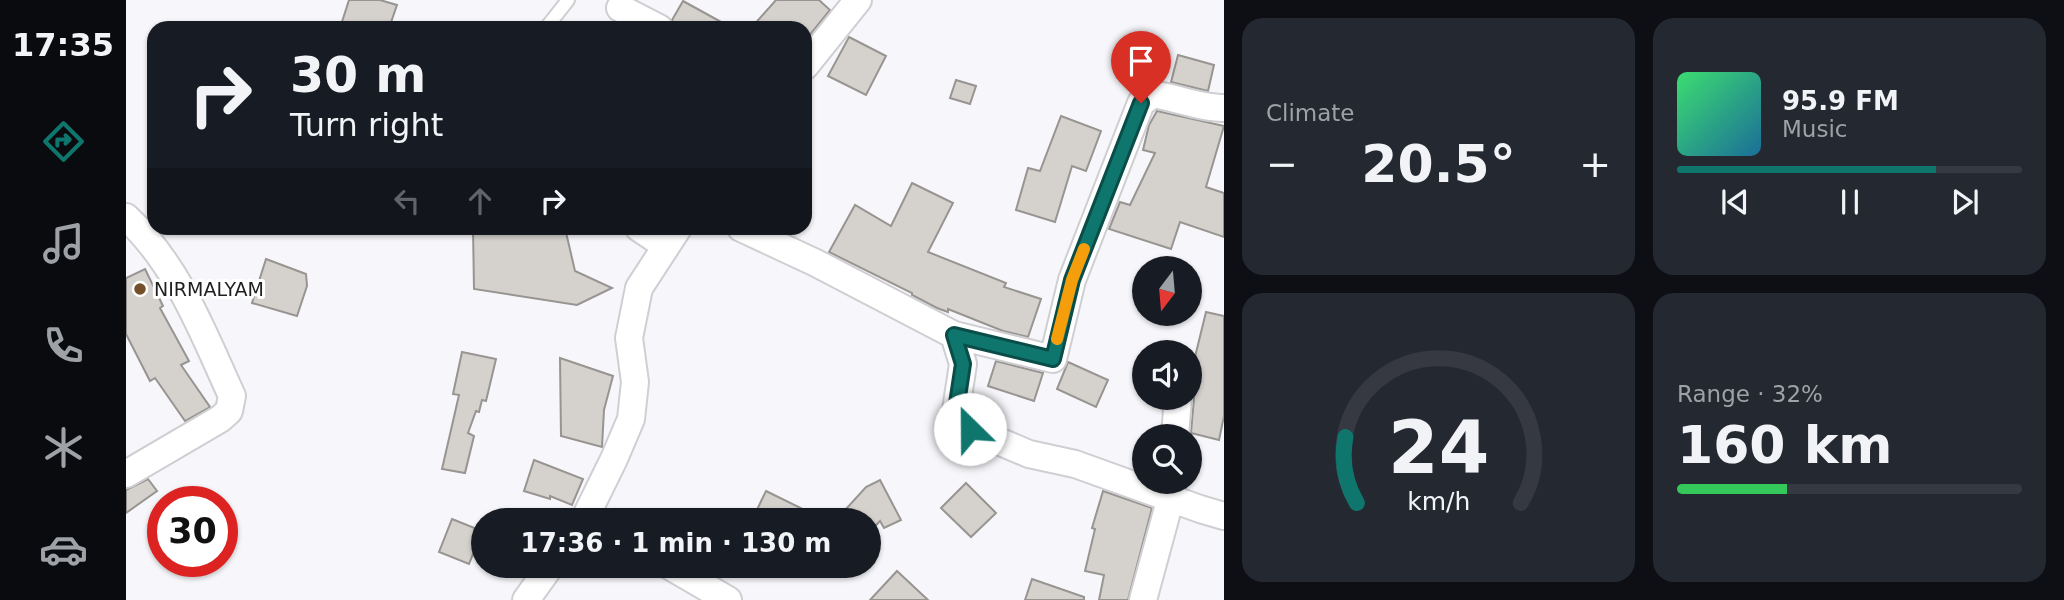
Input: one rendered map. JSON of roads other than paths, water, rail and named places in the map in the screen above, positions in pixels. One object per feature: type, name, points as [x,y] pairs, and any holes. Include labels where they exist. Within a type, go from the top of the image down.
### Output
[{"type":"street","points":[[812,57],[858,0]]},
{"type":"street","points":[[620,8],[645,21]]},
{"type":"street","points":[[756,235],[954,335],[1053,359],[1072,280],[1141,103],[1153,94],[1179,98],[1209,108],[1224,108]]},
{"type":"street","points":[[126,217],[146,236],[176,277],[232,396],[229,411],[220,419],[126,474]]},
{"type":"street","points":[[591,508],[631,419],[635,382],[629,338],[639,288],[672,237]]},
{"type":"street","points":[[954,335],[963,364],[956,410],[970,429],[1029,454],[1132,479]]},
{"type":"street","points":[[1143,600],[1170,494]]},
{"type":"street","points":[[1178,494],[1199,509],[1224,516]]},
{"type":"street","points":[[526,600],[542,578]]},
{"type":"street","points":[[690,578],[728,600]]},
{"type":"lane","points":[[552,21],[568,0]]},
{"type":"place","name":"NIRMALYAM","points":[[140,289]]}]
